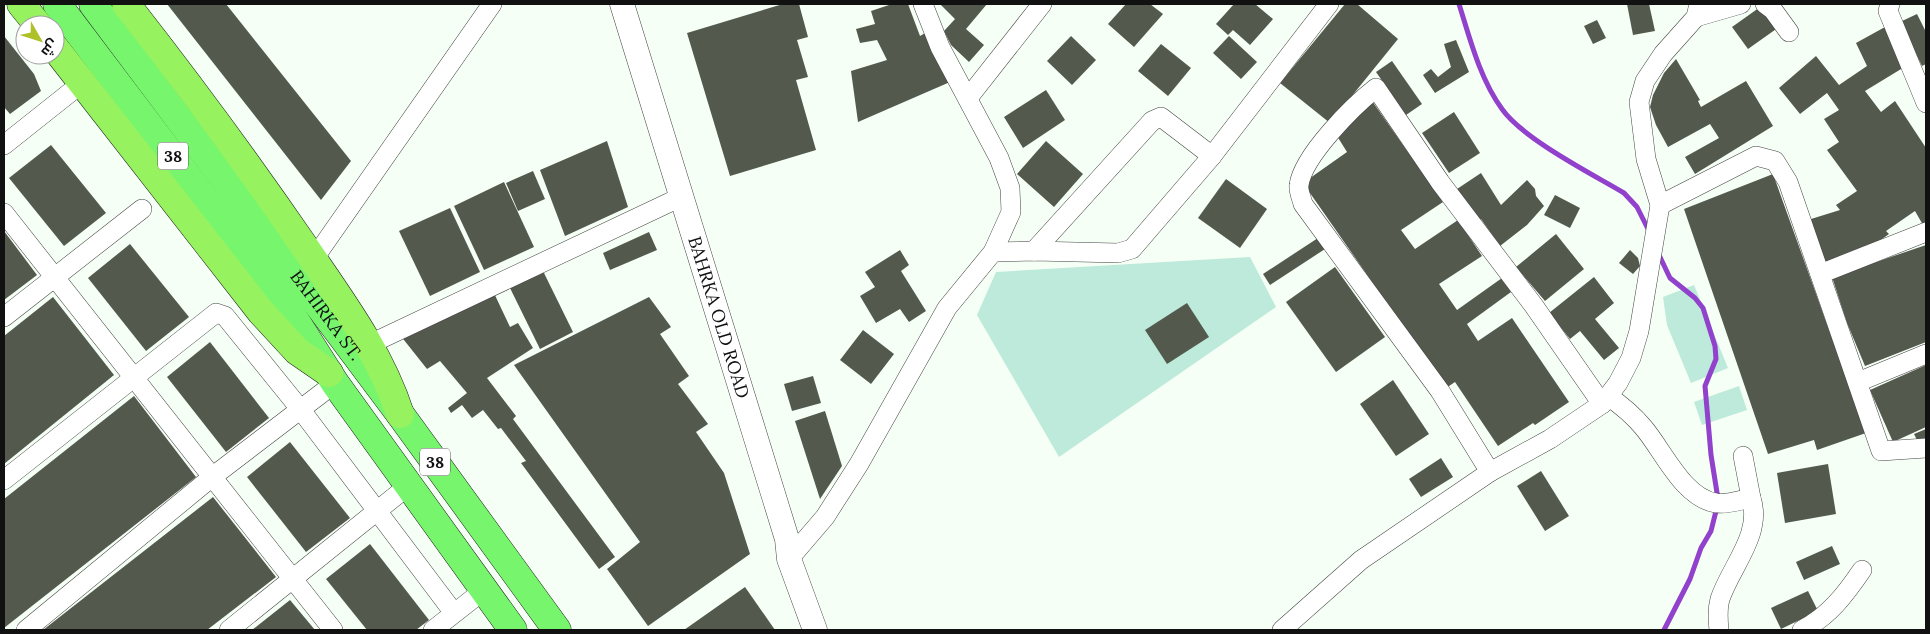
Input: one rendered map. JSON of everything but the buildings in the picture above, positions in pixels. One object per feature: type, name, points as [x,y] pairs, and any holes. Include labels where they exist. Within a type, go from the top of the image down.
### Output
[{"type":"highway","points":[[22,4],[30,15]]},
{"type":"highway","points":[[126,4],[240,153],[313,260],[368,345],[386,378],[400,414]]},
{"type":"highway","points":[[65,61],[261,312],[297,351],[332,378]]},
{"type":"main road","name":"BAHIRKA ST.","points":[[57,4],[282,301],[332,378],[513,630]]},
{"type":"main road","name":"BAHIRKA ST.","points":[[93,4],[400,414],[557,630]]},
{"type":"street","points":[[313,260],[492,4]]},
{"type":"street","name":"BAHRKA OLD ROAD","points":[[622,4],[683,196],[787,539],[789,559],[815,630]]},
{"type":"street","points":[[789,559],[825,517],[859,464],[947,308],[993,252],[1012,212],[1010,188],[999,158],[940,47],[923,4]]},
{"type":"street","points":[[968,98],[1042,4]]},
{"type":"street","points":[[993,252],[1118,253],[1132,250],[1212,156],[1329,4]]},
{"type":"street","points":[[1282,630],[1361,560],[1490,472],[1550,439],[1605,400],[1631,358],[1639,331],[1660,205],[1646,159],[1639,102],[1644,81],[1697,11],[1741,4]]},
{"type":"street","points":[[1765,4],[1773,10],[1789,32]]},
{"type":"street","points":[[1890,4],[1888,11],[1926,103]]},
{"type":"street","points":[[6,139],[82,83]]},
{"type":"street","points":[[1490,472],[1440,391],[1303,204],[1298,186],[1305,167],[1349,110],[1376,88],[1440,182],[1605,400],[1629,411],[1645,428],[1679,479],[1714,503],[1751,498]]},
{"type":"street","points":[[1034,251],[1152,120],[1161,117],[1212,156]]},
{"type":"street","points":[[1660,205],[1756,156],[1775,162],[1788,182],[1881,451],[1926,448]]},
{"type":"street","points":[[368,345],[683,196]]},
{"type":"street","points":[[4,317],[142,209]]},
{"type":"street","points":[[4,213],[333,630]]},
{"type":"street","points":[[1820,274],[1926,232]]},
{"type":"street","points":[[4,480],[216,313],[226,316],[301,410],[454,613]]},
{"type":"street","points":[[1858,382],[1926,354]]},
{"type":"street","points":[[26,630],[212,477],[301,410],[332,378]]},
{"type":"street","points":[[1719,630],[1717,612],[1720,599],[1753,527],[1755,510],[1743,456]]},
{"type":"street","points":[[229,630],[408,486]]},
{"type":"street","points":[[1802,630],[1814,624],[1840,602],[1862,570]]},
{"type":"street","points":[[433,630],[484,590]]},
{"type":"green space","points":[[1250,257],[1276,307],[1059,457],[977,315],[996,272]]},
{"type":"green space","points":[[1694,285],[1728,368],[1691,383],[1667,325],[1663,297]]},
{"type":"green space","points":[[1739,386],[1747,410],[1702,425],[1694,402]]},
{"type":"waterway","points":[[1459,4],[1482,72],[1502,109],[1525,132],[1541,144],[1624,193],[1637,207],[1649,231]]},
{"type":"waterway","points":[[1659,255],[1670,278],[1695,298],[1703,308],[1715,346],[1716,359],[1705,386],[1711,455],[1718,499]]},
{"type":"waterway","points":[[1664,630],[1690,579],[1701,548],[1711,531],[1717,507]]}]
